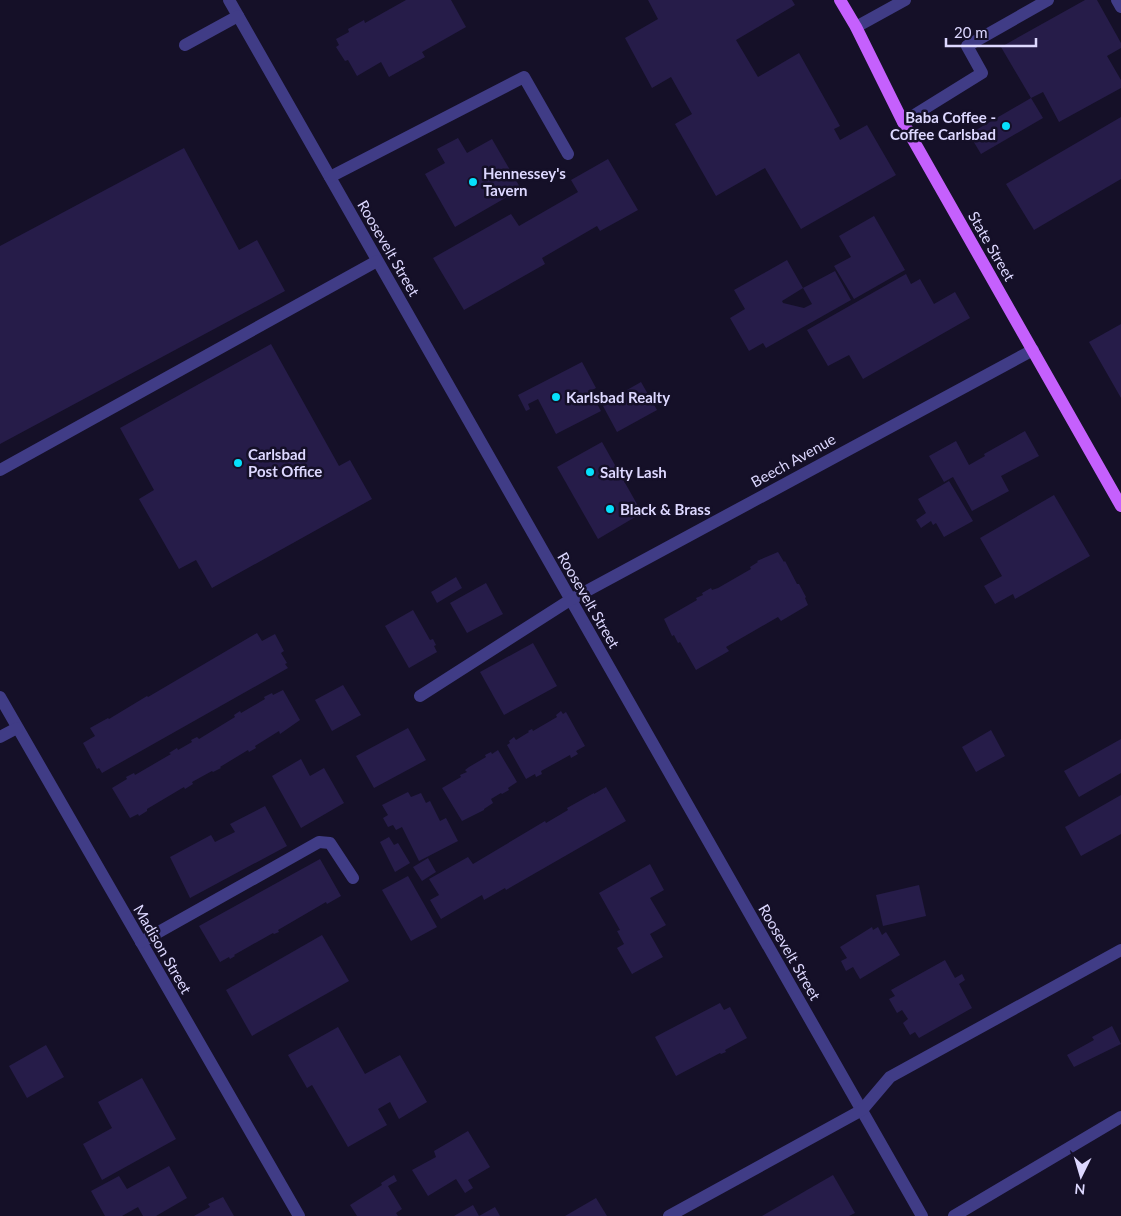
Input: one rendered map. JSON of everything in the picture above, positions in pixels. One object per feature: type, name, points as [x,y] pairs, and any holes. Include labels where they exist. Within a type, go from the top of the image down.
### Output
[{"type":"main road","name":"State Street","points":[[840,0],[856,27],[903,122],[1121,506]]},
{"type":"street","name":"Roosevelt Street","points":[[229,0],[922,1216]]},
{"type":"street","points":[[856,27],[905,0]]},
{"type":"street","points":[[903,122],[982,73],[967,46],[1048,0]]},
{"type":"street","points":[[1117,0],[1121,7]]},
{"type":"street","points":[[185,45],[238,16]]},
{"type":"street","points":[[330,177],[524,77],[568,154]]},
{"type":"street","points":[[0,470],[377,260]]},
{"type":"street","name":"Beech Avenue","points":[[420,696],[570,600],[1033,350]]},
{"type":"street","name":"Madison Street","points":[[0,697],[299,1216]]},
{"type":"street","points":[[0,737],[17,728]]},
{"type":"street","points":[[140,942],[319,842],[330,844],[353,878]]},
{"type":"street","points":[[669,1216],[862,1110],[890,1077],[1121,950]]},
{"type":"street","points":[[954,1216],[1121,1117]]},
{"type":"building","points":[[406,0],[451,0],[466,27],[422,52],[425,57],[389,77],[381,62],[357,76],[348,60],[345,61],[336,47],[339,45],[336,39],[349,32],[348,29],[364,20],[365,23]]},
{"type":"building","points":[[648,0],[792,0],[795,5],[736,40],[758,77],[799,53],[840,126],[834,129],[840,140],[867,125],[896,175],[801,229],[765,168],[716,196],[675,124],[692,114],[671,77],[652,88],[625,38],[658,19]]},
{"type":"building","points":[[1085,0],[1097,0],[1121,43],[1121,48],[1107,56],[1121,80],[1121,88],[1059,122],[1043,92],[1031,98],[1001,47]]},
{"type":"building","name":"Baba Coffee - Coffee Carlsbad","points":[[1031,98],[1043,118],[981,154],[969,134]]},
{"type":"building","points":[[1121,117],[1121,179],[1034,230],[1006,184]]},
{"type":"building","name":"Hennessey's Tavern","points":[[458,138],[467,153],[492,139],[521,189],[455,227],[425,174],[445,163],[437,149]]},
{"type":"building","points":[[184,148],[239,250],[257,240],[285,291],[0,444],[0,246]]},
{"type":"building","points":[[608,159],[638,210],[600,231],[597,226],[542,258],[545,264],[464,310],[433,258],[511,214],[519,226],[578,192],[571,180]]},
{"type":"building","points":[[874,216],[905,270],[854,299],[834,266],[851,257],[839,236]]},
{"type":"building","points":[[787,260],[803,288],[835,271],[851,300],[766,348],[763,343],[749,351],[730,318],[745,309],[734,290]],"holes":[[[803,288],[812,304],[804,308],[783,303],[782,301]]]},
{"type":"building","points":[[906,274],[911,284],[920,279],[934,304],[955,292],[970,318],[863,379],[849,355],[828,366],[807,330]]},
{"type":"building","points":[[1121,324],[1121,398],[1089,342]]},
{"type":"building","name":"Carlsbad Post Office","points":[[271,344],[339,466],[350,460],[372,499],[212,588],[196,560],[179,569],[139,499],[154,490],[120,428]]},
{"type":"building","name":"Karlsbad Realty","points":[[582,362],[596,388],[590,391],[601,411],[556,434],[538,399],[528,404],[530,409],[526,411],[518,395]]},
{"type":"building","points":[[641,382],[657,410],[617,432],[603,406],[628,392],[627,390]]},
{"type":"building","points":[[1025,431],[1039,456],[1001,476],[1009,491],[972,511],[953,477],[944,482],[929,456],[956,441],[969,465],[985,456],[984,454]]},
{"type":"building","points":[[602,442],[642,513],[598,539],[557,467]]},
{"type":"building","points":[[949,481],[973,521],[944,537],[936,523],[933,525],[931,521],[921,528],[916,520],[926,513],[918,499]]},
{"type":"building","points":[[1054,495],[1090,556],[1015,599],[1013,594],[995,604],[984,586],[1002,576],[980,538]]},
{"type":"building","points":[[778,552],[797,584],[799,584],[808,605],[781,621],[778,617],[726,647],[729,651],[696,670],[680,642],[678,643],[674,635],[672,636],[664,619],[697,600],[696,598],[703,595],[702,593],[711,588],[712,590],[718,588],[751,569],[750,567],[757,561]]},
{"type":"building","points":[[456,577],[462,588],[437,603],[431,592]]},
{"type":"building","points":[[486,583],[503,614],[467,633],[450,603]]},
{"type":"building","points":[[413,610],[430,640],[433,639],[437,652],[409,668],[385,626]]},
{"type":"building","points":[[257,633],[262,641],[275,634],[284,651],[281,653],[288,668],[102,773],[99,768],[97,769],[83,743],[95,736],[90,728],[148,697]]},
{"type":"building","points":[[533,643],[557,686],[504,715],[480,672]]},
{"type":"building","points":[[343,685],[361,715],[332,731],[315,700]]},
{"type":"building","points":[[283,690],[300,720],[280,734],[279,731],[255,746],[256,748],[249,752],[248,750],[221,768],[192,782],[193,784],[185,789],[184,787],[147,809],[147,811],[139,816],[138,814],[130,818],[112,788],[127,779],[126,777],[134,773],[135,775],[171,754],[169,753],[177,748],[178,750],[192,742],[191,740],[197,737],[199,739],[235,717],[234,715],[240,711],[241,713],[265,699],[264,697]]},
{"type":"building","points":[[561,711],[563,714],[566,712],[585,746],[576,751],[578,754],[571,758],[570,755],[541,771],[542,774],[536,777],[535,774],[526,779],[507,745],[510,743],[509,741],[514,737],[516,740],[532,729],[533,731],[557,717],[556,715]]},
{"type":"building","points":[[408,728],[426,760],[374,788],[356,756]]},
{"type":"building","points":[[991,730],[1005,756],[976,772],[962,747]]},
{"type":"building","points":[[1121,739],[1121,773],[1079,797],[1064,771]]},
{"type":"building","points":[[498,750],[517,782],[508,788],[509,790],[491,799],[493,803],[484,810],[462,821],[442,788],[461,777],[460,775],[467,772],[465,770],[486,757],[485,755],[491,752],[492,754]]},
{"type":"building","points":[[301,759],[310,776],[324,768],[344,803],[301,828],[272,776]]},
{"type":"building","points":[[606,787],[626,821],[506,890],[505,888],[484,900],[482,895],[441,919],[430,900],[439,895],[429,879],[468,857],[473,864]]},
{"type":"building","points":[[408,792],[411,797],[421,793],[426,803],[430,801],[440,821],[446,818],[458,841],[419,861],[402,827],[396,830],[393,825],[388,827],[383,818],[388,815],[382,805]]},
{"type":"building","points":[[1121,795],[1121,834],[1081,856],[1065,827]]},
{"type":"building","points":[[265,806],[287,846],[190,898],[170,857],[211,835],[215,842],[235,832],[230,824]]},
{"type":"building","points":[[389,837],[394,845],[398,843],[410,863],[395,872],[380,842]]},
{"type":"building","points":[[428,858],[436,872],[422,881],[413,867]]},
{"type":"building","points":[[320,859],[341,896],[327,904],[326,902],[278,930],[279,932],[273,933],[230,959],[229,957],[220,962],[199,926]]},
{"type":"building","points":[[650,864],[664,890],[650,898],[666,925],[650,934],[663,957],[632,974],[617,948],[624,944],[617,931],[620,930],[599,893]]},
{"type":"building","points":[[408,876],[437,927],[411,941],[382,890]]},
{"type":"building","points":[[919,885],[926,916],[883,926],[876,895]]},
{"type":"building","points":[[872,927],[873,930],[878,927],[882,935],[886,932],[900,955],[860,979],[853,967],[846,971],[841,961],[847,958],[840,947]]},
{"type":"building","points":[[322,935],[349,981],[252,1036],[226,990]]},
{"type":"building","points":[[945,960],[955,978],[962,974],[965,980],[959,984],[972,1008],[919,1038],[915,1032],[910,1035],[903,1023],[908,1019],[902,1010],[897,1013],[889,999],[895,996],[891,990]]},
{"type":"building","points":[[720,1003],[724,1010],[730,1007],[747,1038],[725,1050],[726,1052],[720,1053],[676,1076],[655,1037]]},
{"type":"building","points":[[1112,1026],[1121,1044],[1074,1067],[1067,1055],[1094,1040],[1092,1037]]},
{"type":"building","points":[[338,1027],[365,1074],[400,1055],[427,1102],[399,1119],[390,1102],[378,1109],[387,1125],[348,1147],[312,1085],[307,1088],[288,1055]]},
{"type":"building","points":[[46,1045],[64,1077],[27,1098],[9,1066]]},
{"type":"building","points":[[142,1078],[176,1139],[102,1180],[83,1144],[112,1128],[98,1102]]},
{"type":"building","points":[[468,1131],[490,1167],[468,1180],[473,1188],[465,1193],[456,1179],[428,1196],[412,1170],[436,1157],[434,1151]]},
{"type":"building","points":[[169,1166],[187,1198],[156,1216],[143,1216],[138,1207],[122,1216],[105,1216],[91,1191],[119,1176],[127,1189]]},
{"type":"building","points":[[394,1175],[397,1181],[388,1186],[402,1209],[396,1213],[398,1216],[357,1216],[350,1205],[382,1185],[381,1183]]},
{"type":"building","points":[[833,1175],[855,1213],[849,1216],[762,1216]]},
{"type":"building","points":[[223,1197],[234,1216],[194,1216],[210,1207],[208,1204]]},
{"type":"building","points":[[596,1198],[607,1216],[565,1216]]},
{"type":"building","points":[[473,1205],[479,1216],[454,1216]]},
{"type":"building","points":[[495,1207],[500,1216],[479,1216]]},
{"type":"place","name":"Baba Coffee - Coffee Carlsbad","points":[[1006,126]]},
{"type":"place","name":"Hennessey's Tavern","points":[[473,182]]},
{"type":"place","name":"Karlsbad Realty","points":[[556,397]]},
{"type":"place","name":"Carlsbad Post Office","points":[[238,463]]},
{"type":"place","name":"Salty Lash","points":[[590,472]]},
{"type":"place","name":"Black & Brass","points":[[610,509]]}]
